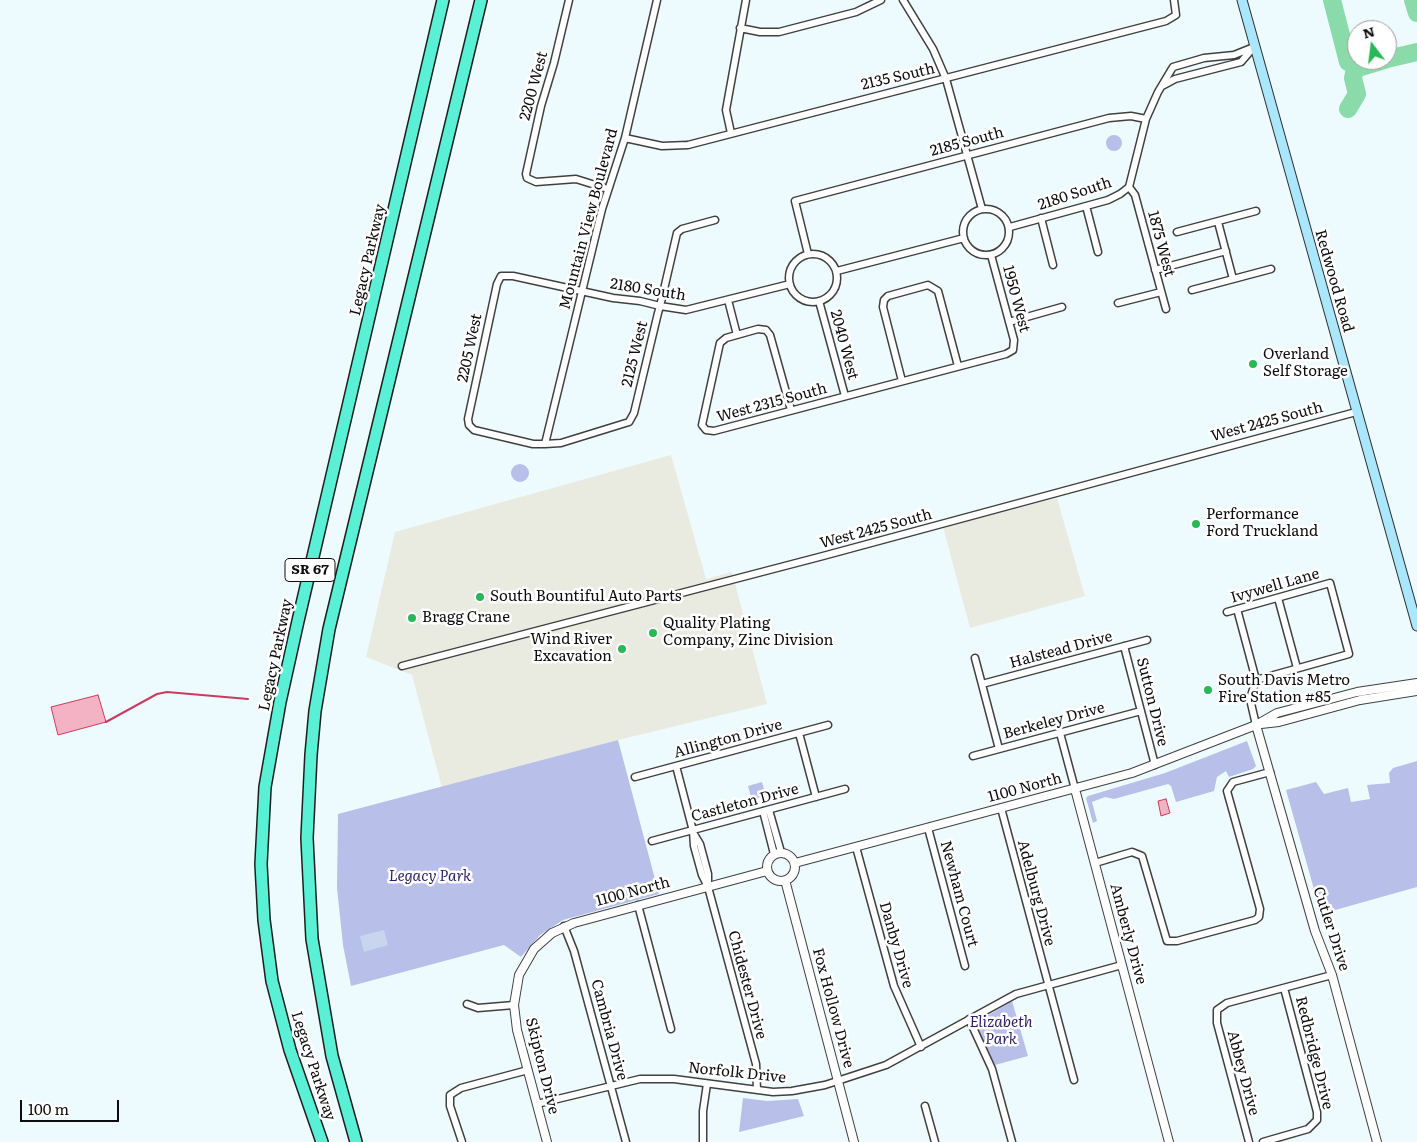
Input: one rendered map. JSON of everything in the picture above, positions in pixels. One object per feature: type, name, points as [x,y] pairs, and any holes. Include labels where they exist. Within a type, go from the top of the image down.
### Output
[{"type":"highway","name":"Legacy Parkway","points":[[322,1142],[290,1050],[272,981],[264,920],[261,864],[265,787],[280,702],[298,621],[444,0]]},
{"type":"highway","name":"Legacy Parkway","points":[[356,1142],[330,1047],[312,939],[307,838],[315,711],[329,629],[481,0]]},
{"type":"main road","name":"Redwood Road","points":[[1242,0],[1417,626]]},
{"type":"street","name":"2200 West","points":[[569,0],[526,165],[527,178],[544,183],[581,180],[608,189]]},
{"type":"street","name":"Mountain View Boulevard","points":[[545,444],[608,189],[624,138],[656,0]]},
{"type":"street","points":[[731,133],[726,110],[746,0]]},
{"type":"street","points":[[740,28],[760,32],[779,32],[856,12],[881,0]]},
{"type":"street","points":[[903,0],[933,49],[946,79],[982,208]]},
{"type":"street","name":"2135 South","points":[[624,138],[675,147],[731,133],[1166,21],[1176,15],[1174,0]]},
{"type":"street","points":[[1162,86],[1175,80],[1241,62],[1254,47]]},
{"type":"street","name":"2180 South","points":[[1010,227],[1108,200],[1129,187],[1146,119],[1173,67],[1204,58],[1234,55],[1254,47]]},
{"type":"street","name":"2185 South","points":[[808,254],[795,201],[1109,118],[1131,116],[1146,119]]},
{"type":"street","name":"1875 West","points":[[1129,187],[1135,195],[1166,308]]},
{"type":"street","points":[[1086,206],[1098,252]]},
{"type":"street","points":[[982,208],[991,208],[999,212],[1006,218],[1010,227],[1010,236],[1006,244],[1000,251],[992,255],[974,252],[964,238],[964,223],[968,216],[982,208]]},
{"type":"street","points":[[1177,232],[1256,212]]},
{"type":"street","points":[[1041,218],[1053,265]]},
{"type":"street","name":"2125 West","points":[[545,444],[561,443],[629,422],[634,413],[677,233],[682,229],[715,220]]},
{"type":"street","points":[[1218,222],[1233,279]]},
{"type":"street","points":[[836,271],[964,238]]},
{"type":"street","points":[[1155,270],[1226,251]]},
{"type":"street","points":[[808,254],[825,257],[832,263],[836,271],[837,281],[834,290],[828,297],[819,301],[801,298],[790,284],[792,266],[798,259],[808,254]]},
{"type":"street","name":"1950 West","points":[[992,255],[1015,343],[1013,350]]},
{"type":"street","points":[[1192,290],[1271,269]]},
{"type":"street","name":"2180 South","points":[[501,276],[513,276],[582,292],[686,310],[790,284]]},
{"type":"street","name":"2205 West","points":[[501,276],[497,284],[474,390],[468,419],[469,425],[474,430],[533,444],[545,444]]},
{"type":"street","points":[[902,381],[883,307],[884,300],[888,296],[928,285],[933,286],[940,297],[958,366]]},
{"type":"street","points":[[1118,303],[1161,292]]},
{"type":"street","points":[[728,300],[737,335],[758,329],[766,330],[770,335],[791,410]]},
{"type":"street","name":"2040 West","points":[[819,301],[845,396]]},
{"type":"street","points":[[1009,322],[1062,307]]},
{"type":"street","name":"West 2315 South","points":[[737,335],[720,343],[702,415],[702,424],[706,430],[714,431],[1006,354],[1013,350]]},
{"type":"street","name":"West 2425 South","points":[[402,666],[823,556],[1356,412]]},
{"type":"street","name":"Ivywell Lane","points":[[1227,612],[1330,583],[1349,654],[1297,668]]},
{"type":"street","points":[[1256,680],[1297,668],[1278,598]]},
{"type":"street","points":[[1237,609],[1256,680],[1250,699],[1256,725]]},
{"type":"street","name":"Halstead Drive","points":[[982,684],[1148,640]]},
{"type":"street","name":"Sutton Drive","points":[[1124,646],[1155,765]]},
{"type":"street","points":[[975,658],[999,749]]},
{"type":"street","name":"1100 North","points":[[795,863],[1075,789],[1155,765],[1256,725],[1277,714],[1357,692],[1417,683]]},
{"type":"street","name":"1100 North","points":[[1256,725],[1279,722],[1360,700],[1417,691]]},
{"type":"street","name":"Berkeley Drive","points":[[973,756],[1141,711]]},
{"type":"street","name":"Cutler Drive","points":[[1256,725],[1315,931],[1332,975],[1377,1142]]},
{"type":"street","name":"Allington Drive","points":[[635,778],[828,726]]},
{"type":"street","name":"Amberly Drive","points":[[1060,732],[1169,1142]]},
{"type":"street","points":[[799,733],[816,797]]},
{"type":"street","name":"Chidester Drive","points":[[676,766],[693,830],[694,846],[702,876],[708,887],[756,1064],[757,1090]]},
{"type":"street","points":[[1095,863],[1132,852],[1142,856],[1167,941],[1176,941],[1255,920],[1259,917],[1260,909],[1227,791],[1233,782],[1270,772]]},
{"type":"street","name":"Castleton Drive","points":[[652,842],[845,790]]},
{"type":"street","name":"Adelburg Drive","points":[[1001,808],[1074,1080]]},
{"type":"street","points":[[766,811],[777,853]]},
{"type":"street","name":"Newham Court","points":[[928,828],[966,966]]},
{"type":"street","name":"Danby Drive","points":[[856,847],[894,986],[921,1047]]},
{"type":"street","points":[[777,853],[792,857],[795,863],[793,874],[784,880],[774,879],[767,871],[768,861],[777,853]]},
{"type":"street","name":"1100 North","points":[[564,926],[767,871]]},
{"type":"street","name":"Fox Hollow Drive","points":[[784,880],[854,1142]]},
{"type":"street","points":[[638,905],[671,1029]]},
{"type":"street","name":"Skipton Drive","points":[[547,1142],[517,1030],[514,1005],[519,975],[529,956],[545,938],[564,926]]},
{"type":"street","name":"Cambria Drive","points":[[564,926],[574,950],[626,1142]]},
{"type":"street","name":"Norfolk Drive","points":[[537,1104],[610,1084],[651,1078],[757,1090],[792,1091],[838,1082],[882,1067],[1016,994],[1122,964]]},
{"type":"street","points":[[1284,988],[1332,975]]},
{"type":"street","name":"Abbey Drive","points":[[1249,1142],[1217,1023],[1217,1010],[1227,1002],[1284,988]]},
{"type":"street","name":"Redbridge Drive","points":[[1263,1142],[1304,1131],[1316,1124],[1317,1112],[1284,988]]},
{"type":"street","points":[[467,1004],[484,1008],[498,1004],[514,1005]]},
{"type":"street","points":[[969,1020],[992,1069],[1012,1142]]},
{"type":"street","points":[[462,1142],[450,1106],[450,1095],[461,1088],[528,1070]]},
{"type":"street","points":[[703,1142],[703,1111],[707,1084]]},
{"type":"street","points":[[925,1106],[935,1142]]},
{"type":"shaded area","points":[[671,455],[706,579],[732,572],[767,704],[618,740],[442,788],[412,675],[366,657],[395,532]]},
{"type":"shaded area","points":[[1057,498],[1085,596],[970,628],[943,527]]},
{"type":"shaded area","points":[[98,695],[106,722],[58,735],[51,707]]},
{"type":"shaded area","points":[[1166,799],[1170,813],[1161,816],[1158,801]]},
{"type":"shaded area","points":[[384,930],[388,945],[364,952],[360,936]]},
{"type":"green space","points":[[1111,135],[1117,135],[1122,140],[1120,149],[1111,151],[1106,146],[1106,140]]},
{"type":"green space","points":[[520,464],[526,467],[529,473],[526,479],[520,482],[514,479],[511,473],[514,467]]},
{"type":"green space","name":"Legacy Park","points":[[618,740],[659,894],[563,920],[540,935],[521,957],[504,945],[351,986],[343,945],[337,888],[338,814]]},
{"type":"green space","points":[[1247,741],[1256,766],[1253,769],[1229,777],[1226,771],[1217,777],[1214,791],[1176,802],[1171,786],[1168,784],[1114,799],[1105,797],[1092,802],[1097,821],[1093,823],[1086,798],[1088,796],[1165,773]]},
{"type":"green space","points":[[1417,761],[1417,887],[1321,914],[1286,790],[1316,782],[1324,794],[1348,788],[1351,802],[1370,799],[1367,785],[1390,783],[1389,773],[1393,768]]},
{"type":"green space","points":[[762,782],[766,796],[752,800],[748,786]]},
{"type":"green space","name":"Elizabeth Park","points":[[1012,1001],[1028,1056],[995,1065],[977,1027],[977,1022]]},
{"type":"green space","points":[[743,1098],[767,1101],[798,1099],[804,1116],[739,1132]]},
{"type":"waterway","points":[[106,722],[157,694],[167,692],[248,699]]},
{"type":"taxiway","points":[[1332,0],[1347,58]]},
{"type":"taxiway","points":[[1413,0],[1417,13]]},
{"type":"taxiway","points":[[1397,57],[1417,52]]},
{"type":"taxiway","points":[[1348,109],[1357,94],[1353,78],[1355,70]]},
{"type":"place","name":"Overland Self Storage","points":[[1253,364]]},
{"type":"place","name":"Performance Ford Truckland","points":[[1196,524]]},
{"type":"place","name":"South Bountiful Auto Parts","points":[[480,597]]},
{"type":"place","name":"Bragg Crane","points":[[412,618]]},
{"type":"place","name":"Quality Plating Company, Zinc Division","points":[[653,633]]},
{"type":"place","name":"Wind River Excavation","points":[[622,649]]},
{"type":"place","name":"South Davis Metro Fire Station #85","points":[[1208,690]]}]
